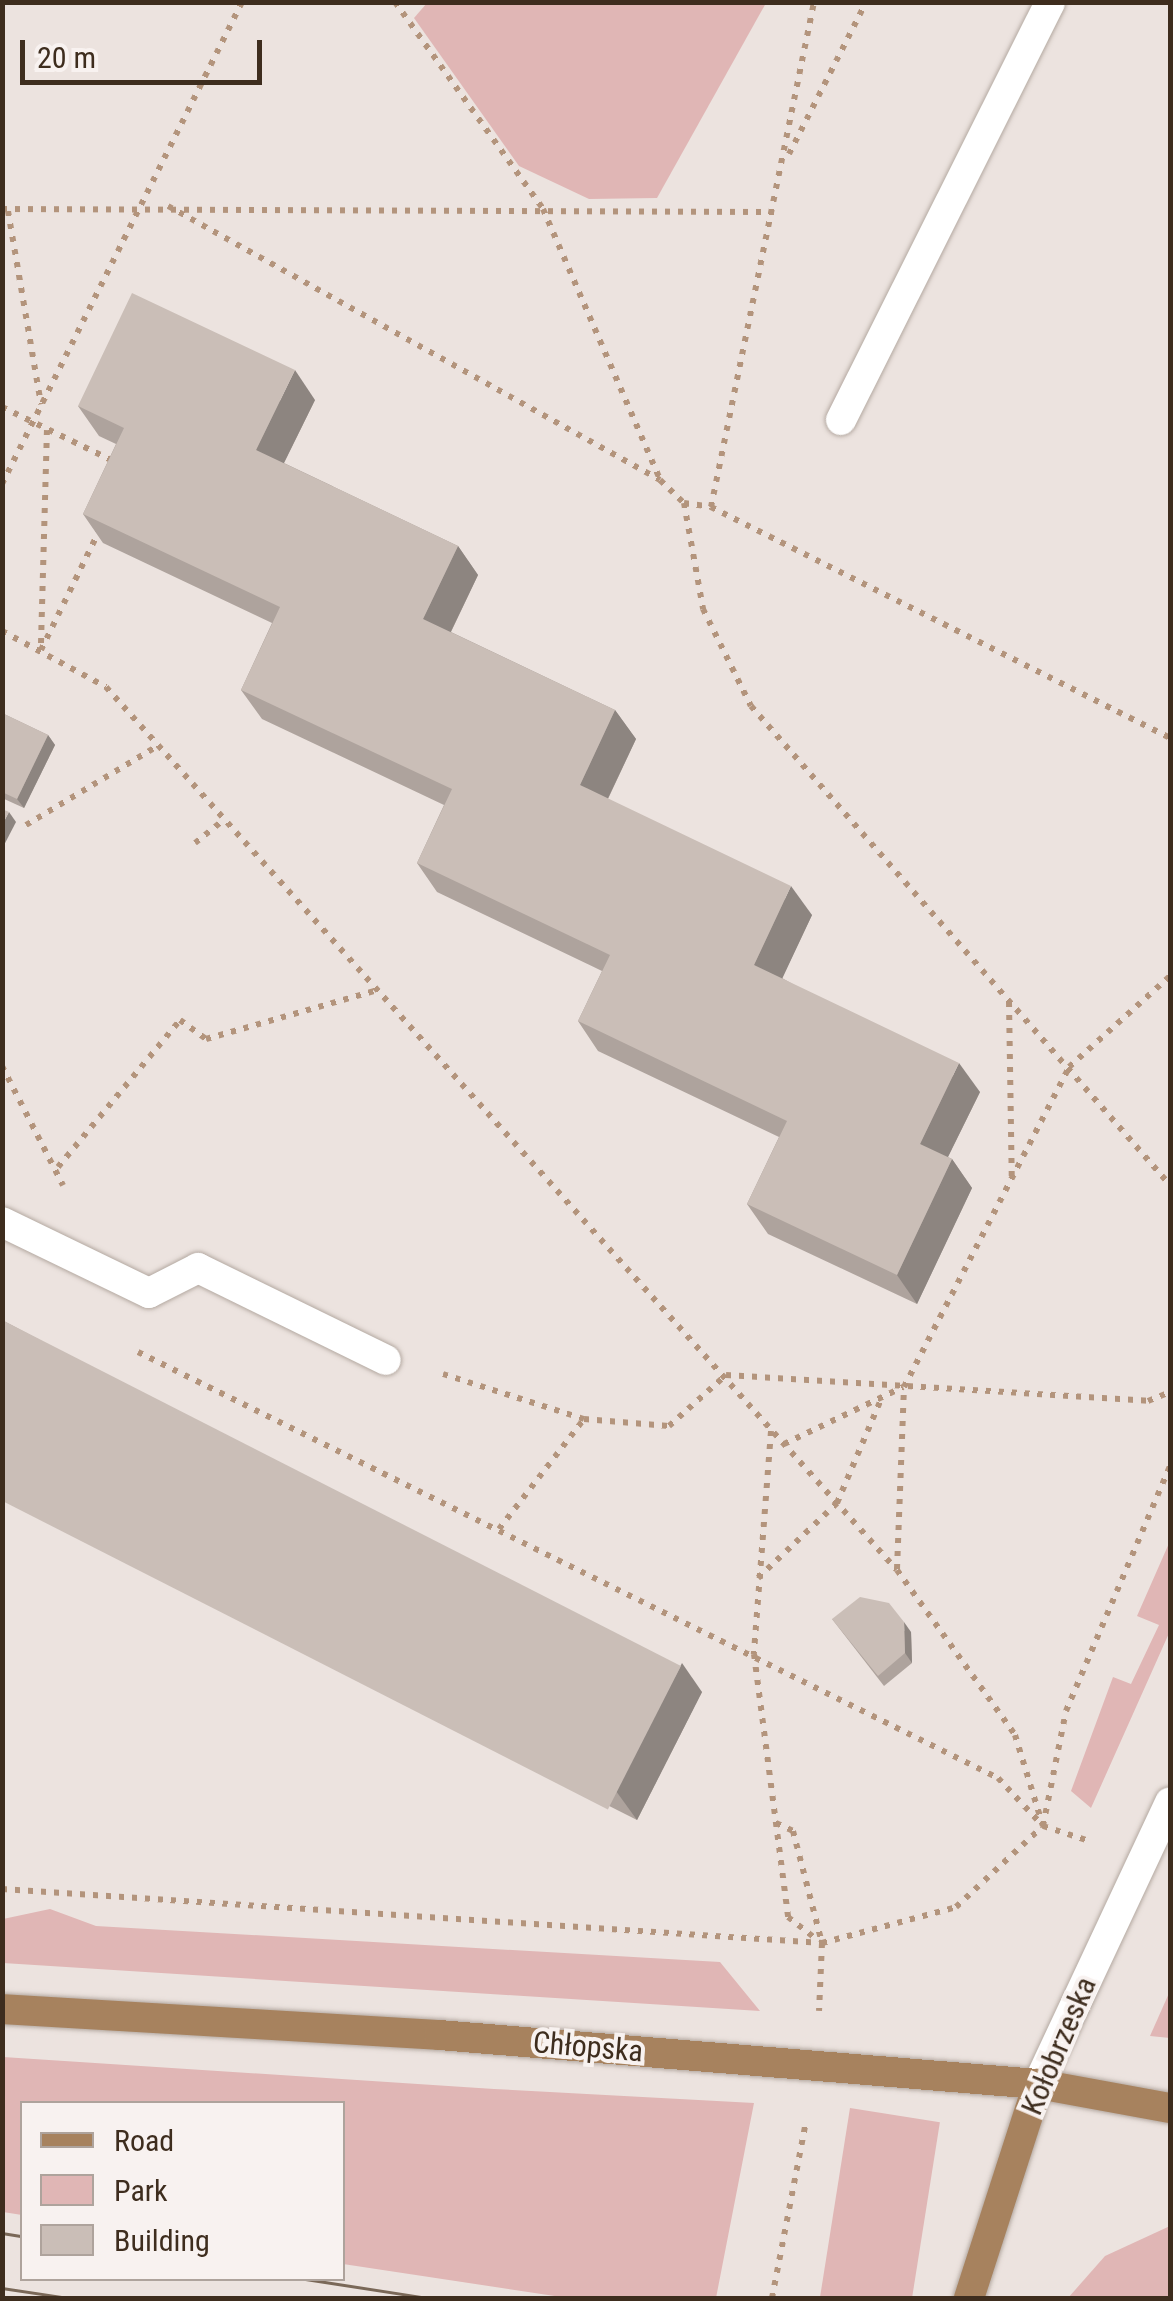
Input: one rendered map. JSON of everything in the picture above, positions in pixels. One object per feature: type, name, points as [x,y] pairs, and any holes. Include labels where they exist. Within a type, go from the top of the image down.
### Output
[{"type":"main road","name":"Chłopska","points":[[2,2009],[439,2035],[1038,2084],[1170,2108]]},
{"type":"main road","name":"Kołobrzeska","points":[[970,2298],[1038,2084]]},
{"type":"street","points":[[841,420],[1050,2]]},
{"type":"street","points":[[2,1222],[148,1293],[198,1268],[386,1360]]},
{"type":"street","name":"Kołobrzeska","points":[[1038,2084],[1170,1802]]},
{"type":"path","points":[[2,484],[242,2]]},
{"type":"path","points":[[395,2],[544,209],[660,480]]},
{"type":"path","points":[[711,507],[814,2]]},
{"type":"path","points":[[784,164],[866,2]]},
{"type":"path","points":[[168,206],[660,480],[684,504],[704,609],[751,706],[1170,1185]]},
{"type":"path","points":[[41,406],[5,210],[168,206],[774,212]]},
{"type":"path","points":[[2,407],[129,469]]},
{"type":"path","points":[[41,650],[47,430]]},
{"type":"path","points":[[684,504],[711,507],[1170,738]]},
{"type":"path","points":[[41,650],[105,518]]},
{"type":"path","points":[[2,631],[106,687],[897,1570],[1015,1735],[1043,1826]]},
{"type":"path","points":[[26,825],[158,745]]},
{"type":"path","points":[[195,844],[225,819]]},
{"type":"path","points":[[897,1570],[904,1387],[1069,1067],[1170,976]]},
{"type":"path","points":[[58,1168],[180,1020],[206,1039],[378,990]]},
{"type":"path","points":[[1008,1002],[1012,1184]]},
{"type":"path","points":[[134,1350],[998,1778],[1043,1826],[1086,1840]]},
{"type":"path","points":[[386,1360],[493,1386],[584,1420],[669,1426],[726,1376],[1148,1401],[1170,1392]]},
{"type":"path","points":[[784,1444],[904,1387]]},
{"type":"path","points":[[758,1579],[837,1502],[882,1396]]},
{"type":"path","points":[[499,1529],[584,1420]]},
{"type":"path","points":[[771,1430],[754,1654],[788,1917],[822,1943]]},
{"type":"path","points":[[2,1890],[822,1943],[956,1906],[1043,1826],[1066,1711],[1170,1466]]},
{"type":"path","points":[[775,1823],[793,1830],[822,1943],[819,2012]]},
{"type":"path","points":[[772,2298],[810,2101]]},
{"type":"green space","points":[[766,2],[657,198],[589,199],[519,166],[414,18],[427,3]]},
{"type":"green space","points":[[1170,1541],[1170,1631],[1091,1808],[1071,1791],[1113,1677],[1131,1684],[1159,1625],[1137,1616]]},
{"type":"green space","points":[[50,1909],[96,1926],[720,1962],[760,2011],[3,1963],[3,1919]]},
{"type":"green space","points":[[1170,1991],[1170,2038],[1150,2036]]},
{"type":"green space","points":[[3,2057],[754,2103],[716,2298],[568,2298],[345,2264],[345,2101],[20,2101],[20,2215],[3,2212]]},
{"type":"green space","points":[[850,2108],[940,2122],[912,2298],[820,2298]]},
{"type":"green space","points":[[1170,2226],[1170,2298],[1068,2298],[1105,2256]]},
{"type":"building","points":[[132,293],[295,370],[256,450],[458,546],[423,619],[615,710],[580,785],[791,886],[754,965],[959,1063],[920,1144],[952,1159],[897,1275],[747,1204],[787,1121],[578,1021],[610,955],[417,863],[452,789],[241,690],[280,607],[83,514],[124,428],[78,406]]},
{"type":"building","points":[[2,713],[48,735],[17,799],[2,792]]},
{"type":"building","points":[[2,1320],[681,1666],[608,1809],[2,1501]]},
{"type":"building","points":[[860,1597],[889,1603],[904,1622],[905,1653],[878,1676],[832,1619]]},
{"type":"tram line","points":[[2,2233],[20,2236]]},
{"type":"tram line","points":[[318,2281],[428,2298]]},
{"type":"tram line","points":[[2,2288],[69,2298]]}]
